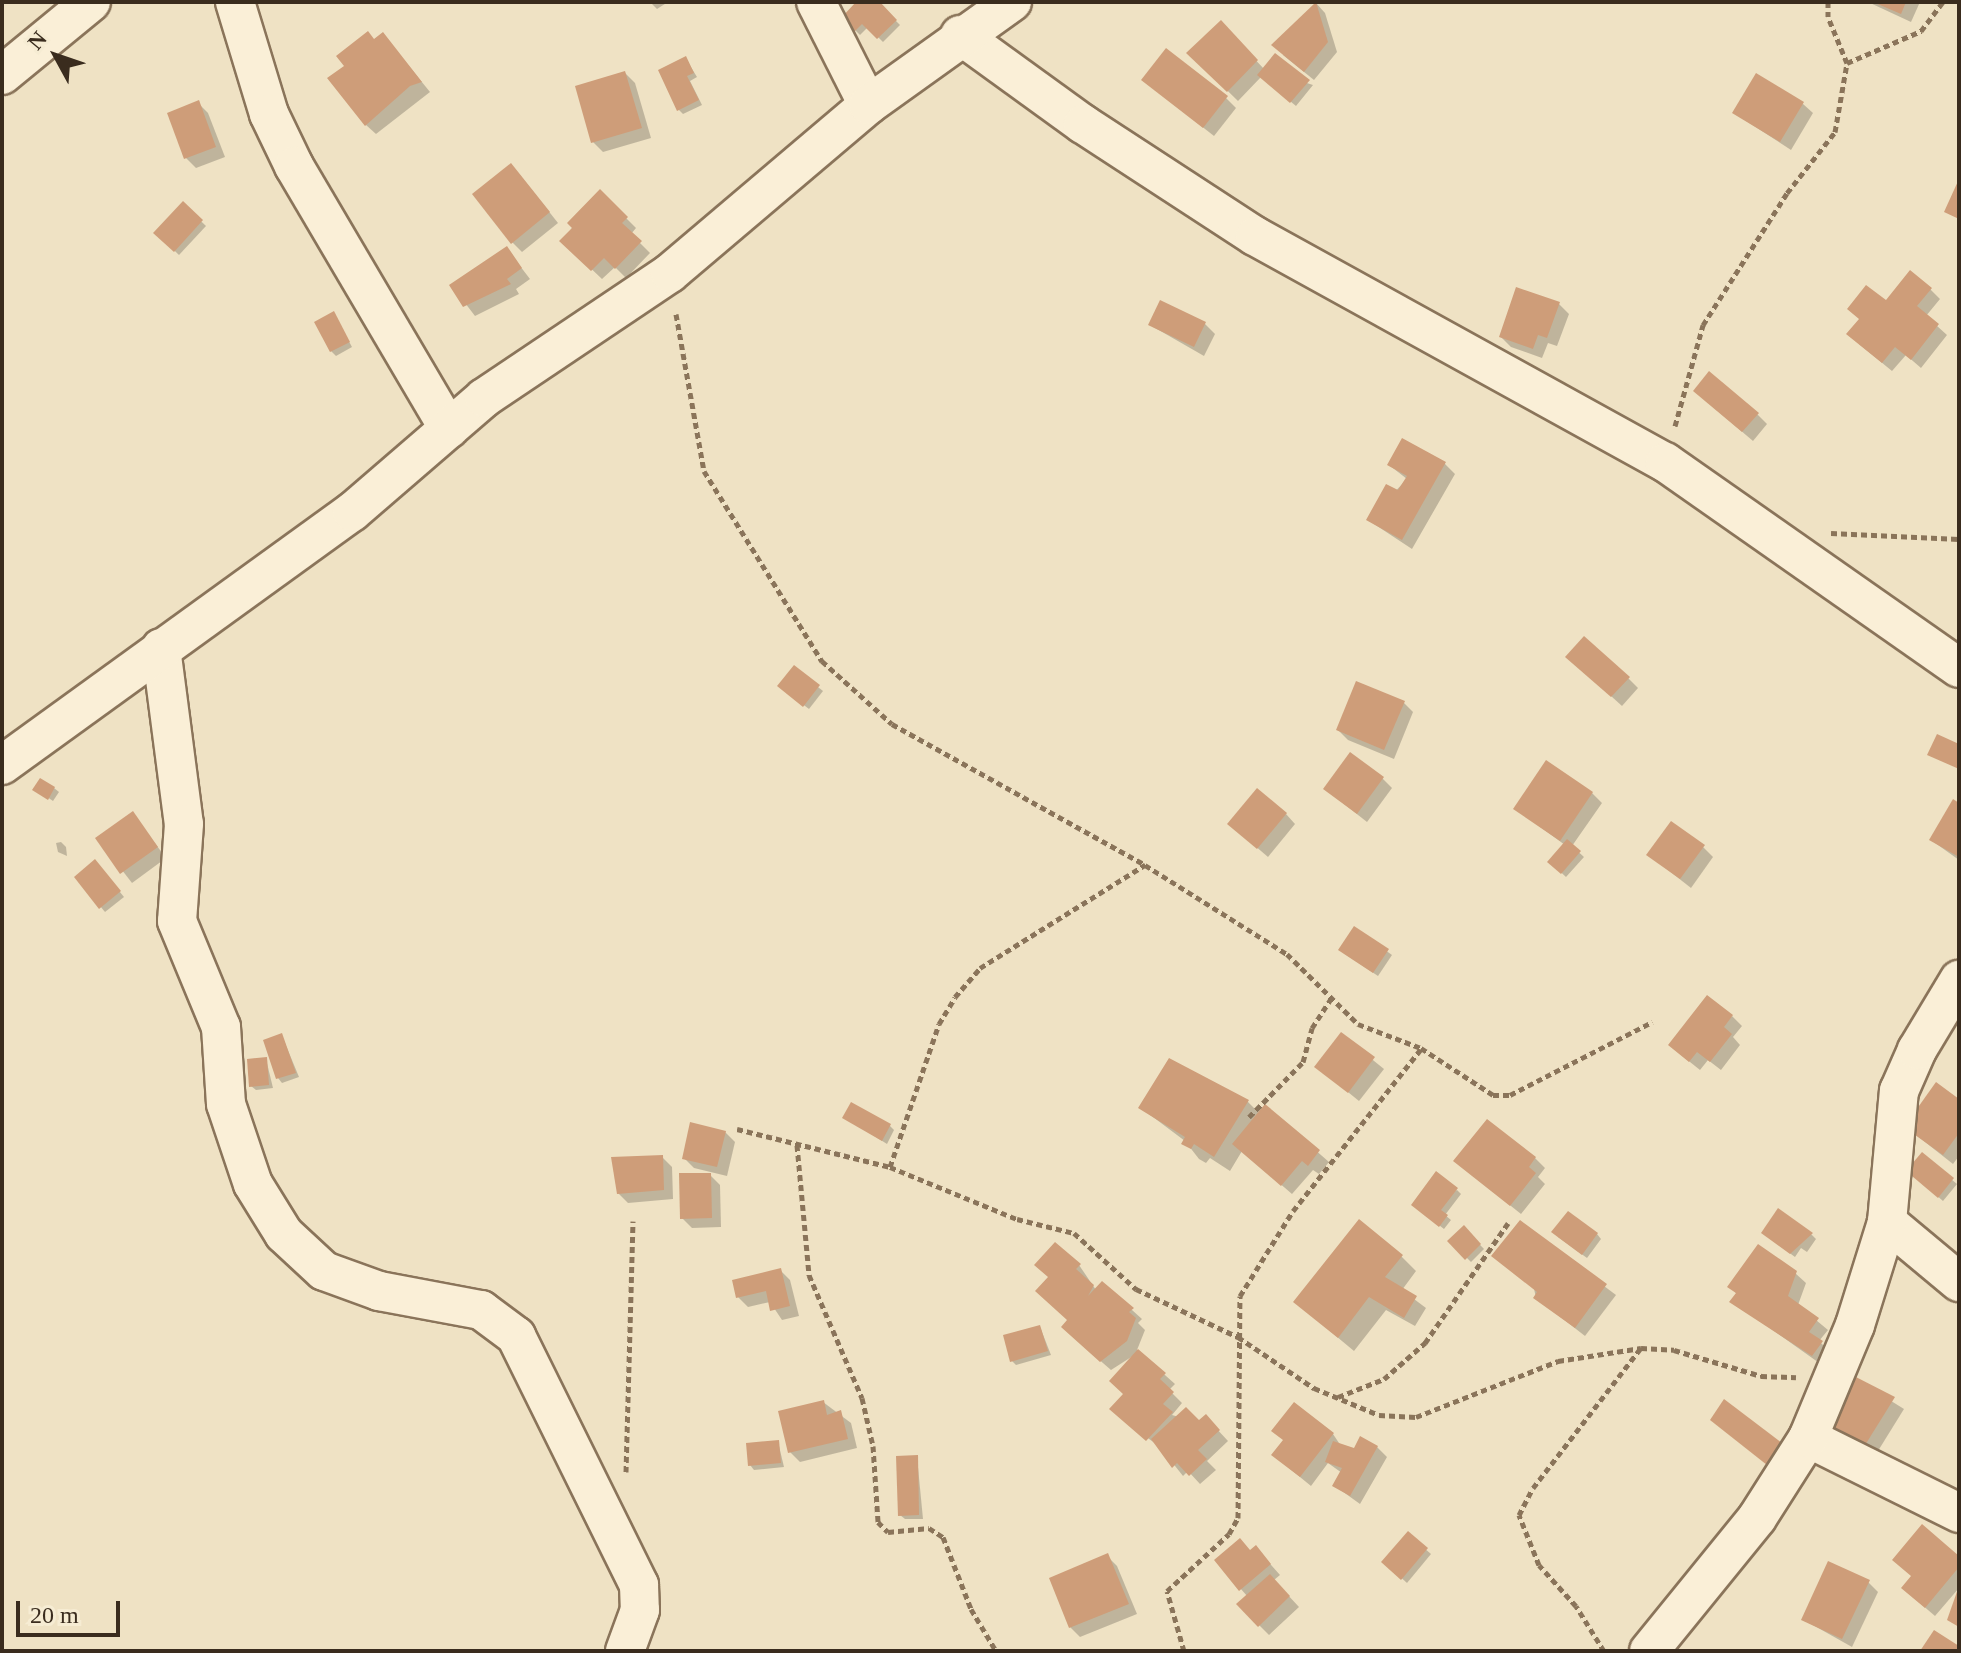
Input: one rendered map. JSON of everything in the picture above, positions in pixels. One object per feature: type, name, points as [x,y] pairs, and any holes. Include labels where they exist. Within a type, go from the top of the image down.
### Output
[{"type":"street","points":[[2,75],[91,2]]},
{"type":"street","points":[[235,2],[269,114],[294,166],[449,429]]},
{"type":"street","points":[[816,2],[868,105]]},
{"type":"street","points":[[2,765],[352,512],[484,398],[670,273],[868,105],[960,35],[1012,2]]},
{"type":"street","points":[[960,35],[1083,124],[1255,236],[1665,462],[1959,668]]},
{"type":"street","points":[[161,648],[184,824],[177,921],[221,1027],[226,1104],[253,1184],[284,1234],[324,1271],[379,1291],[481,1310],[516,1336],[639,1585],[640,1610],[625,1651]]},
{"type":"street","points":[[1649,1651],[1757,1518],[1808,1438],[1832,1387],[1887,1222],[1899,1091],[1917,1050],[1959,980]]},
{"type":"street","points":[[1887,1222],[1959,1282]]},
{"type":"street","points":[[1808,1438],[1959,1513]]},
{"type":"path","points":[[1665,462],[1703,325],[1787,193],[1835,132],[1847,63],[1828,17],[1828,2]]},
{"type":"path","points":[[1847,63],[1921,31],[1943,2]]},
{"type":"path","points":[[670,273],[704,471],[745,544],[822,661],[892,724],[1145,865],[1287,954],[1358,1024],[1421,1048],[1493,1095],[1510,1095],[1553,1069],[1652,1022]]},
{"type":"path","points":[[1827,533],[1959,539]]},
{"type":"path","points":[[890,1167],[939,1024],[955,997],[980,968],[1145,865]]},
{"type":"path","points":[[1249,1117],[1303,1062],[1312,1028],[1332,997]]},
{"type":"path","points":[[1184,1651],[1167,1591],[1229,1534],[1238,1518],[1240,1296],[1255,1267],[1421,1048]]},
{"type":"path","points":[[737,1129],[890,1167],[1017,1219],[1074,1233],[1136,1289],[1238,1337],[1337,1397],[1379,1415],[1416,1417],[1558,1361],[1641,1348],[1674,1350],[1748,1373],[1794,1376],[1832,1387]]},
{"type":"path","points":[[797,1145],[809,1275],[870,1424],[878,1522],[888,1532],[929,1528],[943,1537],[971,1609],[996,1651]]},
{"type":"path","points":[[625,1482],[633,1221]]},
{"type":"path","points":[[1337,1397],[1384,1379],[1425,1343],[1508,1223]]},
{"type":"path","points":[[1604,1651],[1576,1606],[1539,1565],[1519,1515],[1533,1488],[1641,1348]]},
{"type":"building","points":[[856,2],[880,2],[897,20],[877,39],[862,24],[854,32],[841,18]]},
{"type":"building","points":[[1316,2],[1328,42],[1304,72],[1271,45]]},
{"type":"building","points":[[1873,2],[1906,2],[1901,14]]},
{"type":"building","points":[[1221,20],[1258,60],[1227,92],[1186,53]]},
{"type":"building","points":[[368,31],[374,39],[383,32],[422,82],[410,86],[365,126],[327,78],[344,66],[336,56]]},
{"type":"building","points":[[1166,48],[1228,96],[1203,128],[1141,80]]},
{"type":"building","points":[[1275,53],[1310,80],[1290,103],[1257,75]]},
{"type":"building","points":[[686,56],[694,73],[687,76],[699,100],[677,111],[658,70]]},
{"type":"building","points":[[625,71],[642,128],[591,143],[575,86]]},
{"type":"building","points":[[1756,73],[1804,102],[1780,142],[1732,113]]},
{"type":"building","points":[[199,100],[216,147],[184,159],[167,113]]},
{"type":"building","points":[[511,163],[550,212],[511,244],[472,194]]},
{"type":"building","points":[[1959,179],[1959,219],[1944,212]]},
{"type":"building","points":[[600,189],[628,217],[622,223],[642,241],[615,269],[604,258],[591,271],[559,241],[572,228],[567,223]]},
{"type":"building","points":[[183,201],[203,220],[174,252],[153,233]]},
{"type":"building","points":[[507,246],[522,268],[507,279],[511,284],[463,307],[449,285]]},
{"type":"building","points":[[1910,270],[1932,288],[1917,306],[1939,324],[1911,360],[1895,347],[1882,363],[1846,334],[1859,319],[1847,309],[1866,285],[1886,300]]},
{"type":"building","points":[[1516,287],[1560,302],[1547,338],[1538,335],[1533,349],[1499,337]]},
{"type":"building","points":[[1160,300],[1206,322],[1194,347],[1148,325]]},
{"type":"building","points":[[334,311],[350,342],[330,352],[314,322]]},
{"type":"building","points":[[1709,371],[1759,413],[1742,432],[1693,391]]},
{"type":"building","points":[[1402,438],[1446,462],[1402,540],[1366,520],[1386,484],[1398,490],[1407,476],[1387,465]]},
{"type":"building","points":[[1584,636],[1630,677],[1611,697],[1565,657]]},
{"type":"building","points":[[794,665],[820,685],[803,707],[777,686]]},
{"type":"building","points":[[1356,681],[1405,701],[1384,750],[1336,730]]},
{"type":"building","points":[[1937,734],[1959,744],[1959,769],[1927,755]]},
{"type":"building","points":[[1350,752],[1384,777],[1357,814],[1323,789]]},
{"type":"building","points":[[1546,760],[1593,792],[1560,841],[1513,809]]},
{"type":"building","points":[[40,778],[55,787],[48,800],[32,790]]},
{"type":"building","points":[[1257,788],[1287,813],[1257,849],[1227,824]]},
{"type":"building","points":[[1953,799],[1959,803],[1959,857],[1929,840]]},
{"type":"building","points":[[133,811],[158,847],[120,874],[95,838]]},
{"type":"building","points":[[1671,821],[1705,845],[1680,879],[1646,855]]},
{"type":"building","points":[[1567,839],[1581,851],[1561,874],[1547,862]]},
{"type":"building","points":[[95,859],[121,891],[99,909],[74,877]]},
{"type":"building","points":[[1354,926],[1389,949],[1373,973],[1338,950]]},
{"type":"building","points":[[1707,995],[1733,1015],[1724,1027],[1732,1034],[1710,1062],[1697,1052],[1689,1062],[1668,1045]]},
{"type":"building","points":[[1341,1032],[1375,1057],[1348,1093],[1314,1067]]},
{"type":"building","points":[[282,1033],[296,1073],[276,1079],[263,1040]]},
{"type":"building","points":[[267,1057],[269,1085],[249,1087],[247,1059]]},
{"type":"building","points":[[1169,1058],[1249,1100],[1214,1157],[1194,1144],[1191,1149],[1181,1144],[1185,1137],[1138,1108]]},
{"type":"building","points":[[1936,1082],[1959,1099],[1959,1133],[1943,1155],[1904,1127]]},
{"type":"building","points":[[851,1102],[891,1124],[882,1141],[842,1118]]},
{"type":"building","points":[[1265,1104],[1320,1150],[1308,1166],[1302,1161],[1281,1186],[1232,1144]]},
{"type":"building","points":[[1487,1119],[1536,1157],[1529,1167],[1536,1173],[1510,1206],[1453,1161]]},
{"type":"building","points":[[690,1122],[726,1131],[717,1167],[682,1159]]},
{"type":"building","points":[[1922,1152],[1954,1178],[1938,1198],[1906,1171]]},
{"type":"building","points":[[663,1155],[664,1190],[617,1194],[611,1157]]},
{"type":"building","points":[[1436,1171],[1458,1188],[1441,1210],[1448,1215],[1439,1227],[1411,1205]]},
{"type":"building","points":[[679,1173],[711,1173],[712,1218],[680,1219]]},
{"type":"building","points":[[1778,1208],[1813,1233],[1790,1254],[1761,1233]]},
{"type":"building","points":[[1568,1211],[1598,1233],[1582,1255],[1551,1232]]},
{"type":"building","points":[[1359,1219],[1403,1255],[1385,1277],[1417,1296],[1404,1318],[1369,1297],[1338,1338],[1293,1302]]},
{"type":"building","points":[[1520,1220],[1607,1284],[1575,1328],[1533,1298],[1537,1292],[1491,1256]]},
{"type":"building","points":[[1464,1225],[1481,1244],[1465,1260],[1447,1241]]},
{"type":"building","points":[[1055,1242],[1081,1264],[1076,1269],[1094,1285],[1088,1296],[1102,1281],[1134,1308],[1129,1312],[1136,1318],[1127,1341],[1100,1362],[1061,1327],[1067,1320],[1035,1291],[1048,1277],[1034,1265]]},
{"type":"building","points":[[1758,1244],[1797,1271],[1788,1296],[1819,1318],[1809,1332],[1823,1341],[1812,1356],[1729,1302],[1736,1293],[1727,1287]]},
{"type":"building","points":[[781,1268],[790,1306],[770,1311],[766,1291],[736,1298],[732,1280]]},
{"type":"building","points":[[1040,1325],[1048,1351],[1010,1362],[1003,1335]]},
{"type":"building","points":[[1138,1349],[1166,1373],[1160,1379],[1174,1392],[1163,1404],[1173,1412],[1146,1441],[1109,1409],[1123,1394],[1109,1381]]},
{"type":"building","points":[[1850,1374],[1895,1397],[1862,1450],[1820,1431]]},
{"type":"building","points":[[1724,1399],[1782,1443],[1767,1465],[1710,1420]]},
{"type":"building","points":[[824,1400],[827,1415],[841,1410],[848,1439],[788,1453],[778,1411]]},
{"type":"building","points":[[1294,1402],[1334,1433],[1300,1477],[1271,1455],[1283,1440],[1271,1431]]},
{"type":"building","points":[[1186,1407],[1199,1420],[1206,1414],[1220,1430],[1198,1450],[1207,1459],[1189,1476],[1177,1463],[1172,1468],[1151,1439]]},
{"type":"building","points":[[1360,1436],[1378,1446],[1350,1496],[1332,1486],[1342,1468],[1325,1462],[1333,1441],[1354,1448]]},
{"type":"building","points":[[779,1440],[781,1463],[748,1466],[746,1443]]},
{"type":"building","points":[[918,1455],[919,1515],[898,1516],[896,1456]]},
{"type":"building","points":[[1922,1524],[1959,1556],[1959,1567],[1925,1608],[1901,1588],[1911,1576],[1892,1560]]},
{"type":"building","points":[[1408,1531],[1428,1548],[1401,1580],[1381,1562]]},
{"type":"building","points":[[1240,1538],[1250,1550],[1256,1545],[1271,1564],[1239,1591],[1214,1560]]},
{"type":"building","points":[[1108,1553],[1129,1604],[1069,1628],[1049,1578]]},
{"type":"building","points":[[1828,1561],[1870,1580],[1842,1639],[1801,1620]]},
{"type":"building","points":[[1270,1574],[1290,1596],[1258,1627],[1236,1604]]},
{"type":"building","points":[[1959,1586],[1959,1627],[1947,1620]]},
{"type":"building","points":[[1934,1630],[1959,1646],[1959,1651],[1920,1651]]}]
